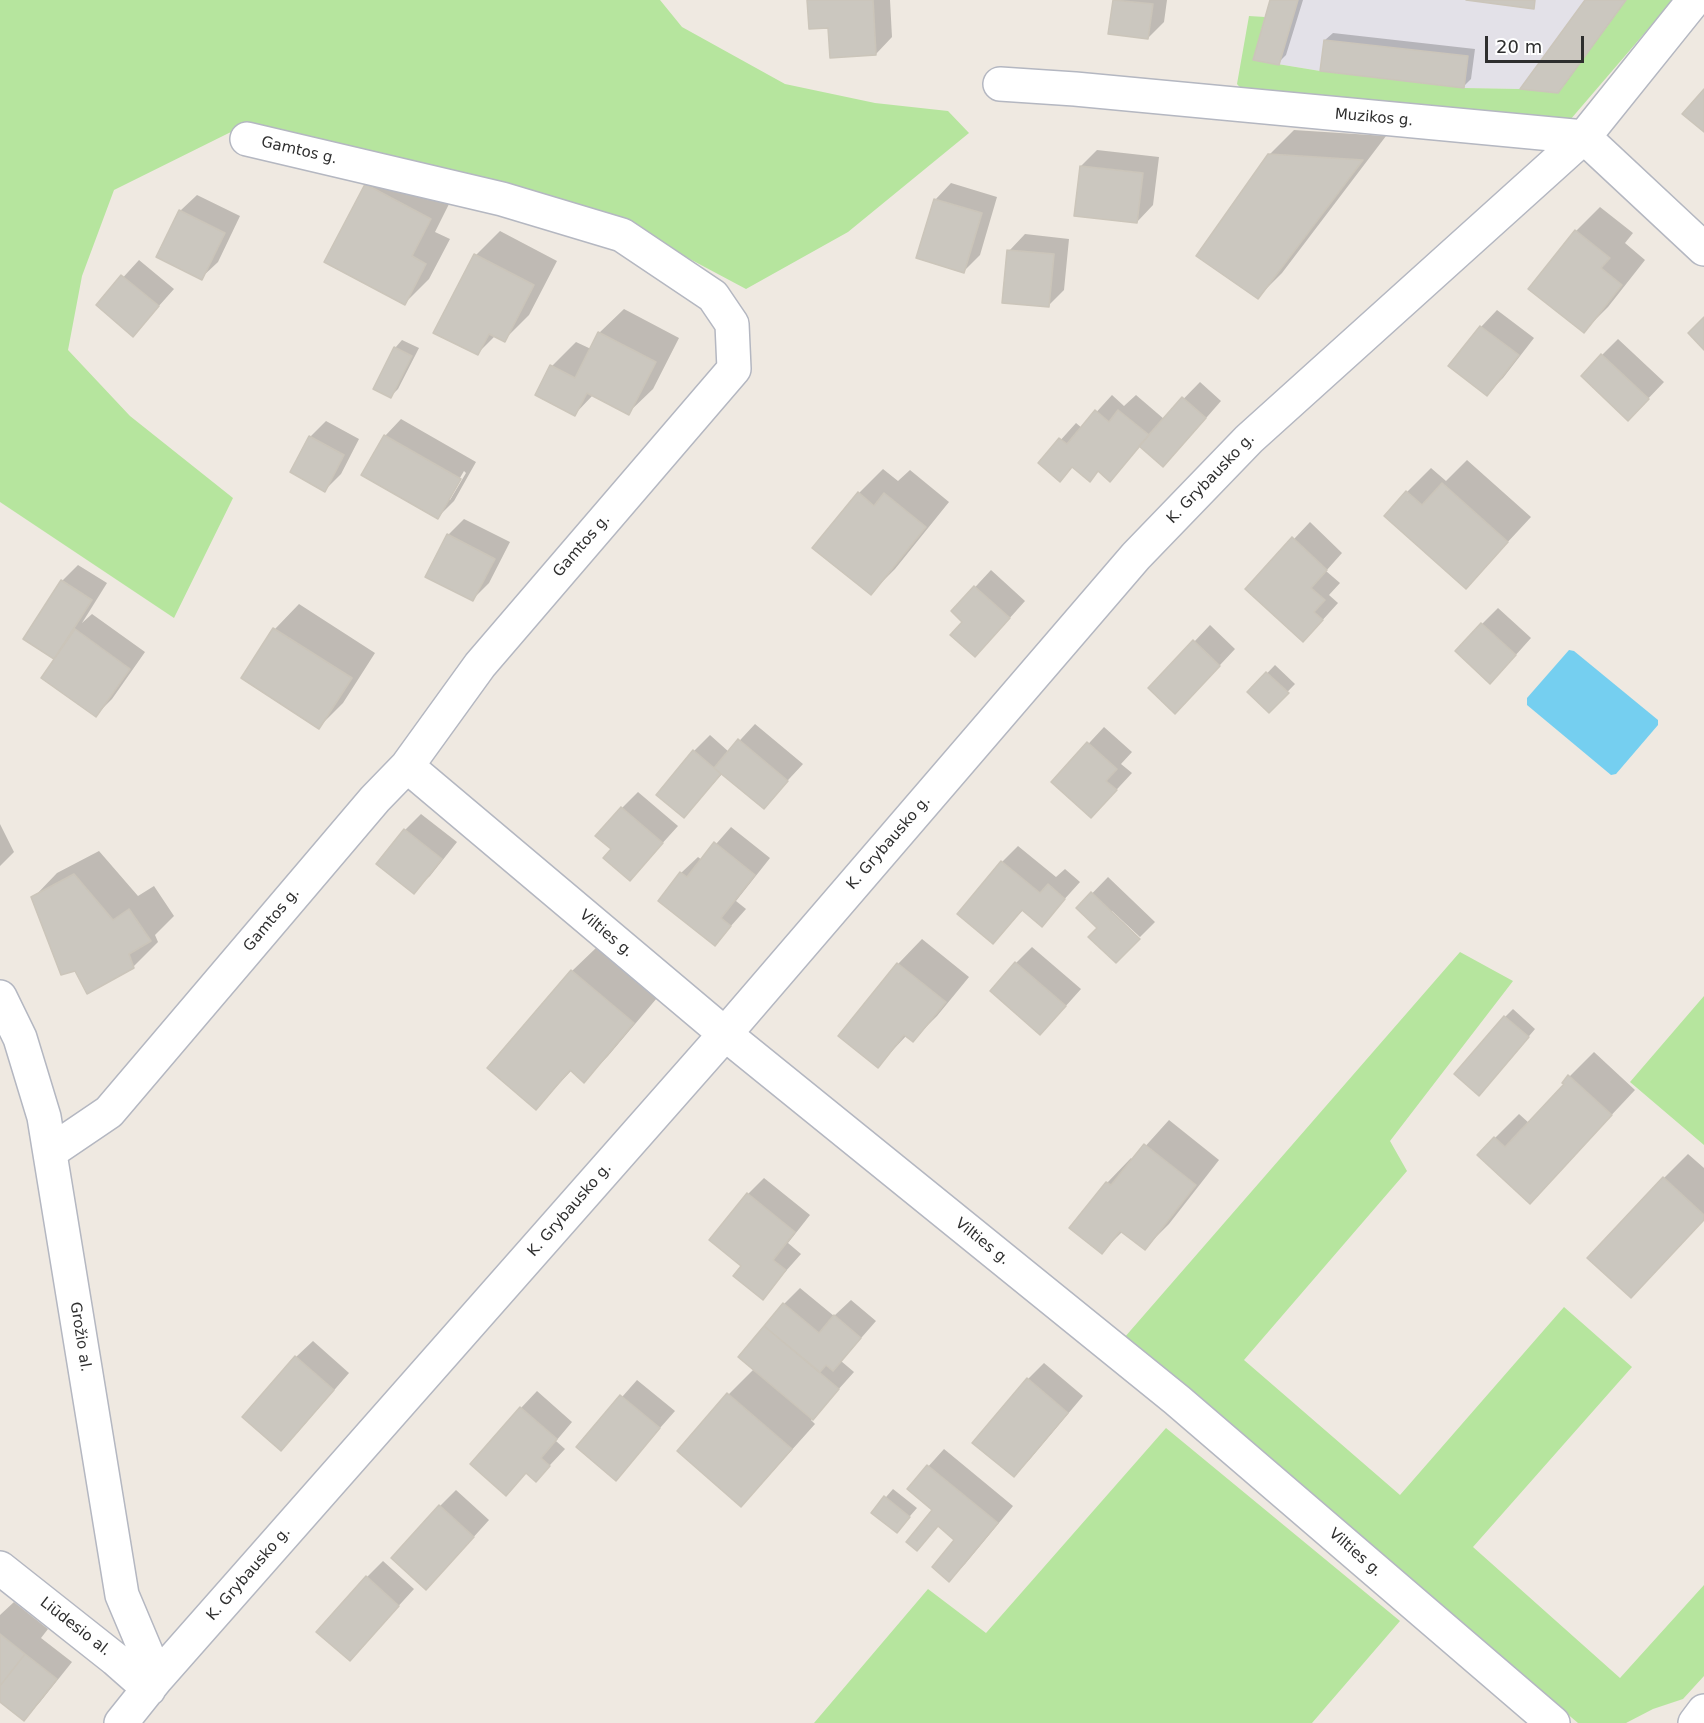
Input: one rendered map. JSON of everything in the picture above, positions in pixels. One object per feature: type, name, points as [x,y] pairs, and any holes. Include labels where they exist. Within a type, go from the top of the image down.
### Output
[{"type":"street","name":"K. Grybausko g.","points":[[121,1723],[153,1683],[725,1034],[1136,556],[1249,439],[1584,137],[1694,0]]},
{"type":"street","name":"Muzikos g.","points":[[1000,84],[1584,137]]},
{"type":"street","points":[[1584,137],[1704,249]]},
{"type":"street","name":"Gamtos g.","points":[[50,1152],[109,1112],[368,808],[407,766],[480,665],[734,369],[732,324],[713,296],[622,235],[502,199],[247,139]]},
{"type":"street","name":"Vilties g.","points":[[407,766],[725,1034],[1177,1400],[1553,1723]]},
{"type":"street","name":"Grožio al.","points":[[0,997],[20,1038],[44,1117],[122,1595],[153,1683]]},
{"type":"street","name":"Liūdesio al.","points":[[0,1568],[115,1659],[153,1683]]},
{"type":"street","points":[[1695,1723],[1704,1712]]},
{"type":"shaded area","points":[[1270,0],[1626,0],[1558,93],[1520,89],[1464,88],[1320,71],[1253,60]]},
{"type":"green space","points":[[0,0],[660,0],[682,27],[785,84],[875,103],[948,111],[969,133],[848,232],[746,289],[624,224],[241,127],[114,190],[82,276],[68,350],[130,416],[233,498],[174,618],[0,502]]},
{"type":"green space","points":[[1626,0],[1673,0],[1570,120],[1244,92],[1237,84],[1249,16],[1265,17],[1253,60],[1320,71],[1464,88],[1520,89],[1558,93]]},
{"type":"green space","points":[[1460,952],[1513,981],[1390,1141],[1407,1171],[1244,1360],[1400,1495],[1564,1307],[1632,1367],[1473,1547],[1620,1678],[1704,1585],[1704,1676],[1683,1699],[1653,1709],[1626,1723],[1578,1723],[1124,1338]]},
{"type":"green space","points":[[1704,996],[1704,1145],[1630,1082]]},
{"type":"green space","points":[[1166,1428],[1400,1621],[1312,1723],[814,1723],[928,1589],[986,1633]]},
{"type":"water","points":[[1569,650],[1574,651],[1658,720],[1658,725],[1616,774],[1611,775],[1527,705],[1527,698]]},
{"type":"building","points":[[807,0],[873,0],[876,55],[830,58],[828,28],[809,29]]},
{"type":"building","points":[[1113,0],[1153,4],[1148,39],[1108,34]]},
{"type":"building","points":[[1270,0],[1298,0],[1279,65],[1253,60]]},
{"type":"building","points":[[1466,0],[1535,0],[1534,9]]},
{"type":"building","points":[[1585,0],[1626,0],[1558,93],[1520,89]]},
{"type":"building","points":[[1324,40],[1468,56],[1464,88],[1320,71]]},
{"type":"building","points":[[1704,89],[1704,132],[1682,114]]},
{"type":"building","points":[[1268,154],[1363,160],[1258,299],[1196,256]]},
{"type":"building","points":[[1080,166],[1143,173],[1137,223],[1074,216]]},
{"type":"building","points":[[365,184],[431,219],[412,256],[426,264],[405,305],[324,262]]},
{"type":"building","points":[[934,199],[982,213],[964,273],[916,258]]},
{"type":"building","points":[[179,210],[225,233],[202,280],[156,257]]},
{"type":"building","points":[[1575,230],[1610,258],[1601,268],[1622,285],[1584,333],[1528,289]]},
{"type":"building","points":[[1007,250],[1054,254],[1049,307],[1002,303]]},
{"type":"building","points":[[474,254],[534,285],[505,342],[489,334],[478,355],[433,333]]},
{"type":"building","points":[[121,275],[159,306],[133,337],[96,305]]},
{"type":"building","points":[[1704,317],[1704,350],[1688,333]]},
{"type":"building","points":[[1480,326],[1519,355],[1487,396],[1448,366]]},
{"type":"building","points":[[598,332],[656,362],[629,415],[587,393],[575,416],[535,395],[550,365],[575,378]]},
{"type":"building","points":[[394,347],[412,356],[391,398],[373,389]]},
{"type":"building","points":[[1601,354],[1649,399],[1628,421],[1581,376]]},
{"type":"building","points":[[1182,397],[1206,418],[1163,467],[1139,446]]},
{"type":"building","points":[[1095,410],[1109,422],[1118,410],[1149,435],[1110,482],[1098,471],[1090,482],[1072,467],[1060,482],[1038,463],[1059,438],[1067,444]]},
{"type":"building","points":[[384,435],[461,479],[438,519],[361,475]]},
{"type":"building","points":[[309,436],[344,455],[325,492],[290,472]]},
{"type":"building","points":[[1442,483],[1508,542],[1466,589],[1384,516],[1406,491],[1422,505]]},
{"type":"building","points":[[858,492],[874,506],[884,493],[926,527],[871,595],[812,548]]},
{"type":"building","points":[[447,534],[495,559],[473,601],[425,577]]},
{"type":"building","points":[[1292,537],[1327,570],[1311,588],[1325,600],[1314,612],[1323,620],[1303,642],[1245,589]]},
{"type":"building","points":[[61,580],[92,600],[54,659],[23,639]]},
{"type":"building","points":[[974,586],[1010,618],[975,657],[950,635],[962,622],[951,611]]},
{"type":"building","points":[[1481,623],[1516,655],[1490,684],[1455,651]]},
{"type":"building","points":[[273,628],[352,678],[319,729],[241,678]]},
{"type":"building","points":[[75,629],[130,669],[96,717],[41,678]]},
{"type":"building","points":[[1193,640],[1220,666],[1175,714],[1148,688]]},
{"type":"building","points":[[1266,672],[1289,693],[1269,713],[1247,692]]},
{"type":"building","points":[[738,739],[788,781],[764,809],[714,768]]},
{"type":"building","points":[[1087,742],[1117,769],[1106,781],[1117,790],[1091,818],[1051,782]]},
{"type":"building","points":[[693,750],[721,774],[684,818],[656,795]]},
{"type":"building","points":[[621,807],[663,843],[630,881],[603,858],[611,849],[595,836]]},
{"type":"building","points":[[404,829],[442,859],[414,894],[376,864]]},
{"type":"building","points":[[714,842],[755,875],[721,918],[731,926],[715,946],[658,901],[680,872],[687,877]]},
{"type":"building","points":[[1001,861],[1040,893],[1048,884],[1065,899],[1042,927],[1022,910],[993,944],[957,914]]},
{"type":"building","points":[[74,874],[113,920],[129,909],[151,941],[129,954],[134,968],[87,994],[75,971],[61,975],[31,897]]},
{"type":"building","points":[[1091,892],[1140,939],[1116,963],[1088,937],[1097,928],[1076,908]]},
{"type":"building","points":[[1015,962],[1066,1006],[1040,1035],[990,991]]},
{"type":"building","points":[[897,963],[946,1002],[913,1042],[904,1035],[878,1068],[838,1036]]},
{"type":"building","points":[[571,970],[634,1023],[584,1083],[570,1070],[536,1110],[487,1068]]},
{"type":"building","points":[[1504,1016],[1529,1037],[1479,1096],[1454,1074]]},
{"type":"building","points":[[1568,1075],[1612,1115],[1530,1204],[1477,1155],[1494,1137],[1505,1147],[1564,1084],[1562,1083]]},
{"type":"building","points":[[1144,1144],[1196,1185],[1145,1250],[1120,1231],[1102,1254],[1069,1228],[1106,1182],[1111,1185]]},
{"type":"building","points":[[1663,1177],[1704,1215],[1704,1220],[1631,1298],[1587,1258]]},
{"type":"building","points":[[747,1193],[795,1232],[773,1260],[786,1270],[763,1300],[733,1276],[741,1266],[709,1240]]},
{"type":"building","points":[[783,1303],[819,1333],[834,1315],[861,1338],[833,1371],[826,1365],[820,1372],[764,1326]]},
{"type":"building","points":[[764,1326],[839,1389],[813,1420],[738,1357]]},
{"type":"building","points":[[295,1356],[334,1390],[281,1451],[242,1417]]},
{"type":"building","points":[[1027,1378],[1068,1413],[1014,1477],[972,1443]]},
{"type":"building","points":[[727,1393],[792,1449],[741,1507],[677,1451]]},
{"type":"building","points":[[620,1395],[660,1428],[616,1481],[576,1447]]},
{"type":"building","points":[[520,1407],[557,1439],[541,1458],[550,1466],[536,1482],[526,1473],[506,1496],[470,1464]]},
{"type":"building","points":[[927,1465],[998,1523],[949,1582],[932,1567],[954,1540],[938,1526],[917,1551],[906,1542],[932,1510],[907,1489]]},
{"type":"building","points":[[884,1496],[910,1517],[897,1533],[871,1513]]},
{"type":"building","points":[[439,1505],[474,1537],[426,1590],[391,1558]]},
{"type":"building","points":[[366,1576],[399,1606],[350,1661],[316,1632]]},
{"type":"building","points":[[0,1634],[25,1654],[0,1686]]},
{"type":"building","points":[[25,1654],[57,1679],[24,1721],[0,1702],[0,1686]]}]
